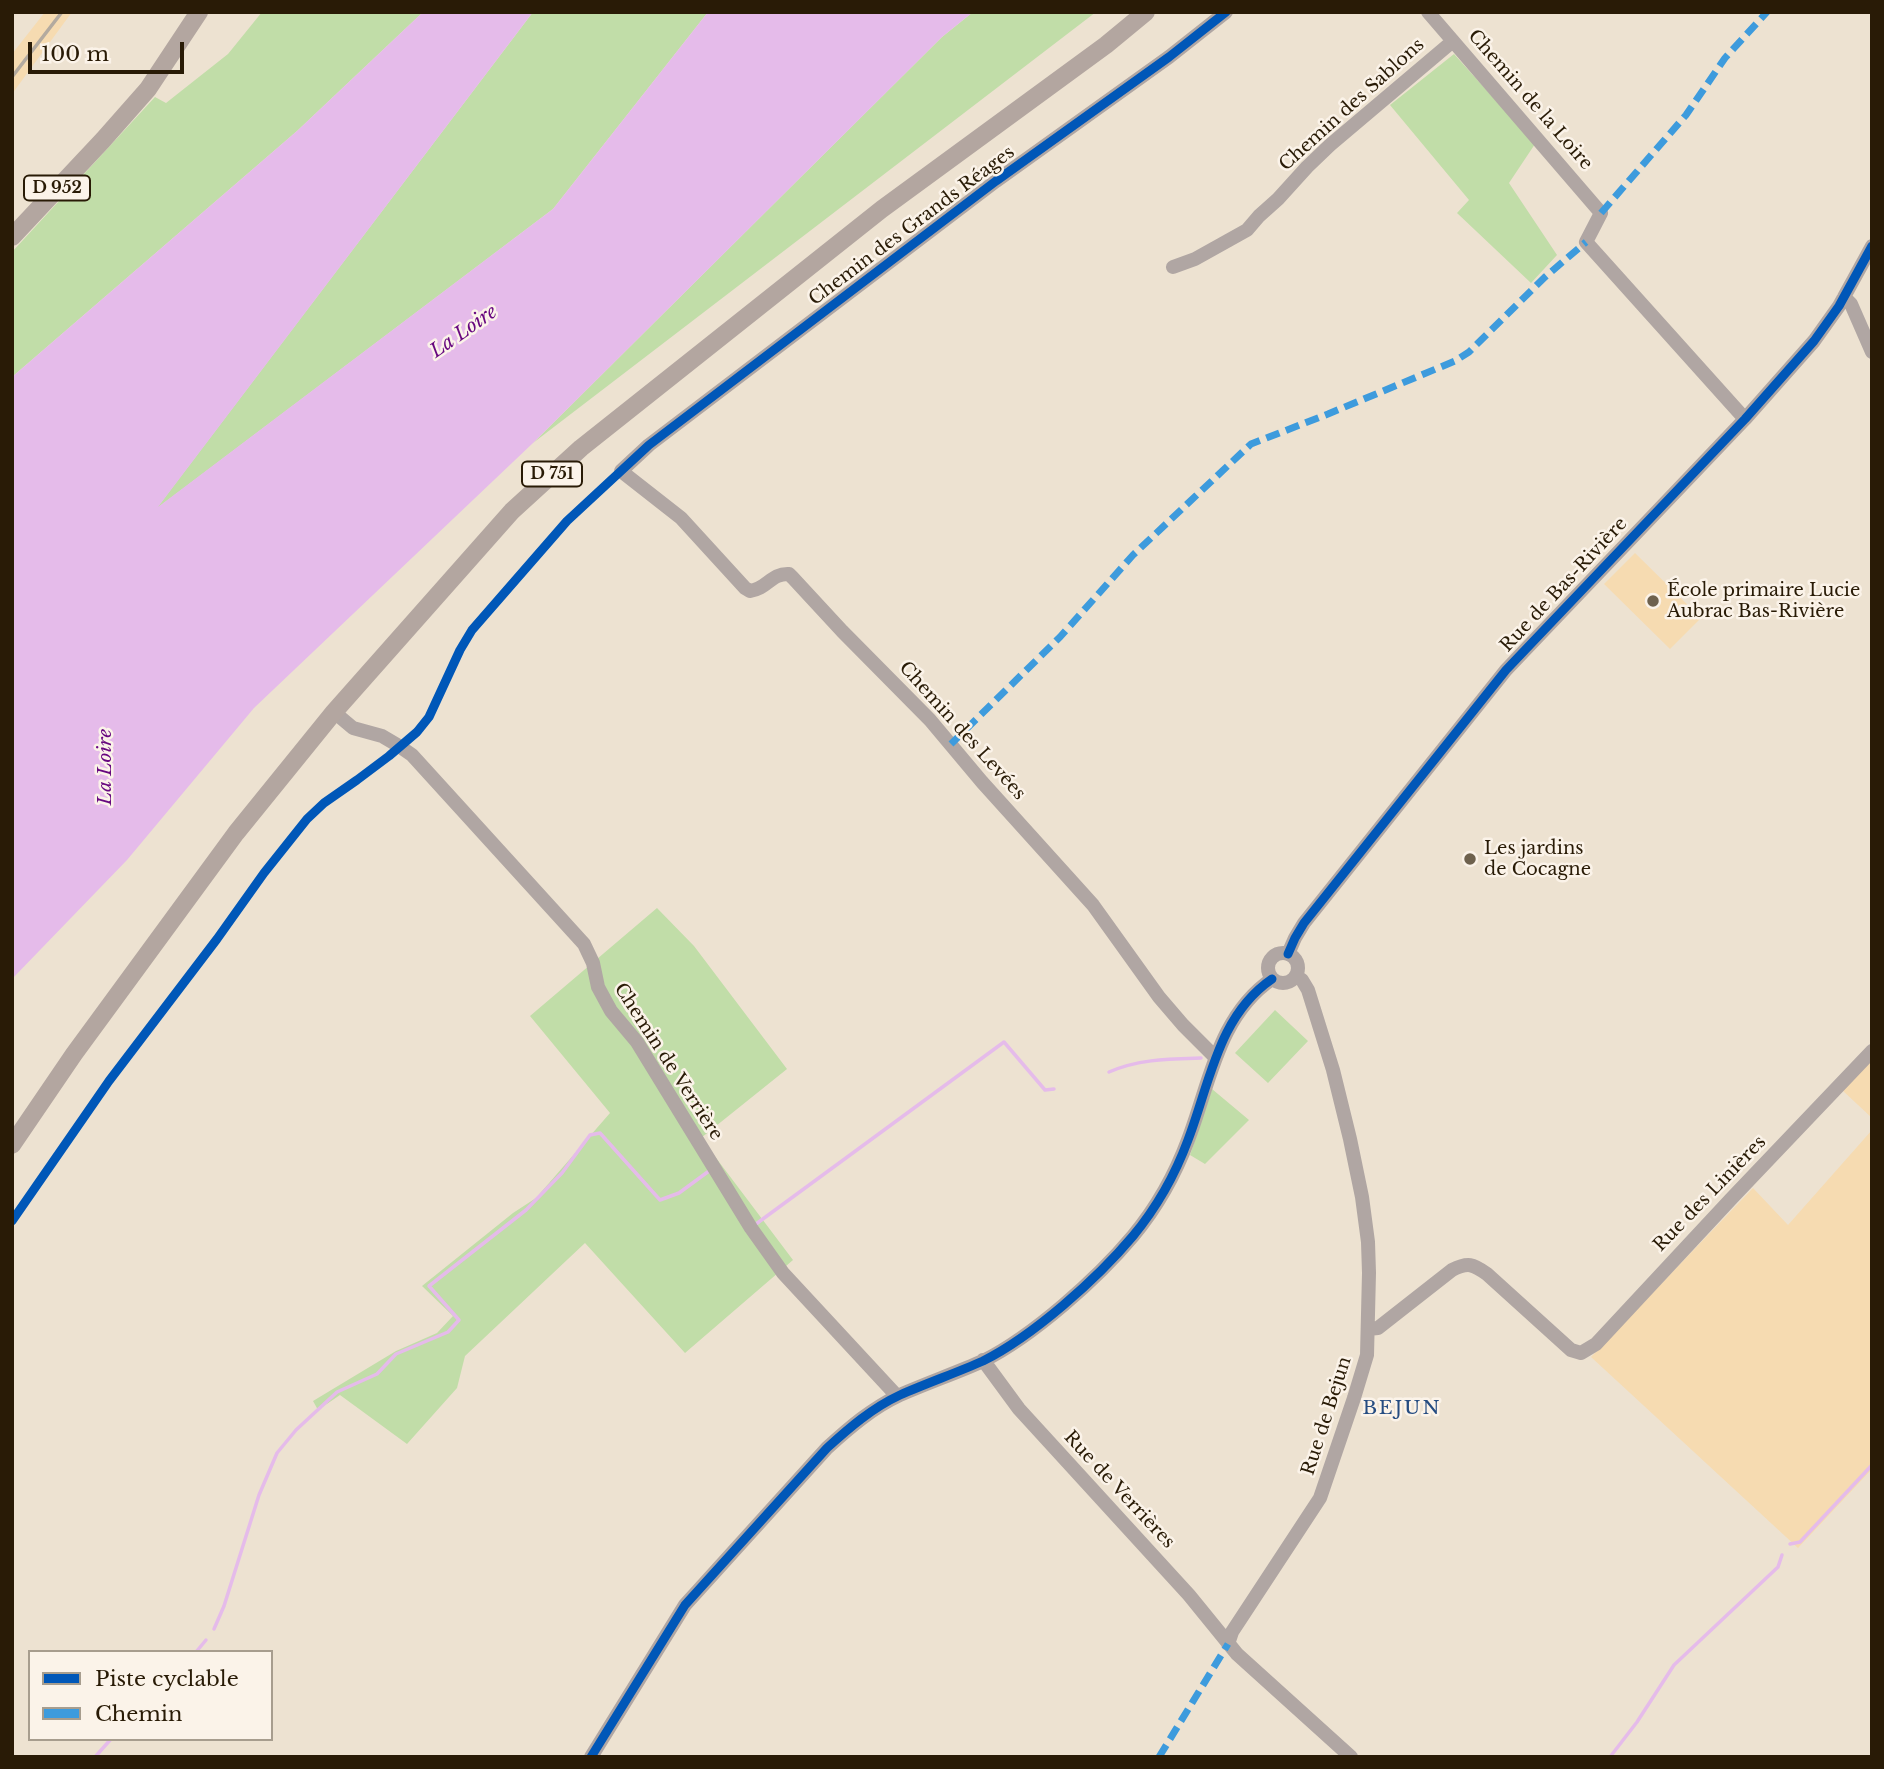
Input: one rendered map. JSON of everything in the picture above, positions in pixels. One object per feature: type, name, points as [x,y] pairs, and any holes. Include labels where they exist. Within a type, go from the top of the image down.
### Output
[{"type":"main road","name":"D 952","points":[[12,237],[148,89],[199,12]]},
{"type":"main road","name":"D 751","points":[[12,1145],[74,1054],[236,833],[334,712],[512,511],[581,448],[882,209],[1106,45],[1146,12]]},
{"type":"street","name":"Chemin des Grands Réages","points":[[621,471],[649,445],[774,349],[1226,12]]},
{"type":"street","name":"Chemin de la Loire","points":[[1428,12],[1601,213],[1586,242],[1745,419]]},
{"type":"street","name":"Chemin des Sablons","points":[[1173,267],[1195,259],[1247,230],[1330,145],[1453,41]]},
{"type":"street","name":"Rue de Bas-Rivière","points":[[1288,954],[1304,923],[1506,670],[1745,419],[1814,341],[1844,297],[1872,246]]},
{"type":"street","points":[[1844,297],[1851,304],[1872,352]]},
{"type":"street","name":"Chemin des Levées","points":[[621,471],[681,518],[745,589],[760,589],[776,576],[789,574],[930,720],[1093,905],[1159,997],[1215,1057]]},
{"type":"street","name":"Chemin de Verrière","points":[[334,712],[353,728],[382,736],[412,755],[584,944],[593,963],[598,987],[611,1011],[637,1042],[751,1228],[783,1273],[897,1396]]},
{"type":"street","points":[[1277,954],[1293,957],[1298,966],[1296,976],[1285,983],[1272,979],[1268,968],[1272,958],[1277,954]]},
{"type":"street","name":"Rue de Bejun","points":[[1228,1644],[1232,1632],[1320,1498],[1367,1355],[1368,1242],[1362,1197],[1333,1070],[1315,1008],[1308,990],[1296,976]]},
{"type":"street","points":[[591,1757],[685,1605],[798,1479],[848,1429],[897,1396],[983,1360],[1031,1330],[1091,1280],[1130,1239],[1161,1198],[1188,1139],[1215,1057],[1228,1029],[1243,1005],[1272,979]]},
{"type":"street","name":"Rue des Linières","points":[[1368,1329],[1378,1328],[1451,1270],[1462,1265],[1476,1266],[1571,1350],[1581,1353],[1596,1344],[1872,1051]]},
{"type":"street","name":"Rue de Verrières","points":[[983,1360],[1019,1409],[1189,1595],[1237,1654],[1351,1757]]},
{"type":"shaded area","points":[[45,12],[72,12],[12,94],[12,54]]},
{"type":"shaded area","name":"École primaire Lucie Aubrac Bas-Rivière","points":[[1635,553],[1701,618],[1670,649],[1604,584]]},
{"type":"shaded area","points":[[1872,1059],[1872,1118],[1842,1090]]},
{"type":"shaded area","points":[[1872,1130],[1872,1469],[1798,1548],[1591,1357],[1753,1188],[1788,1225]]},
{"type":"green space","points":[[262,12],[423,12],[297,131],[12,377],[12,252],[155,97],[166,103],[228,54]]},
{"type":"green space","points":[[533,12],[708,12],[553,209],[156,509]]},
{"type":"green space","points":[[973,12],[1096,12],[533,443],[942,37]]},
{"type":"green space","points":[[1454,54],[1535,144],[1509,183],[1557,255],[1531,283],[1457,213],[1469,200],[1390,105]]},
{"type":"green space","points":[[657,908],[694,946],[787,1069],[701,1138],[793,1260],[685,1353],[585,1243],[465,1356],[457,1388],[407,1444],[340,1395],[318,1410],[313,1401],[396,1351],[437,1333],[453,1316],[422,1286],[513,1213],[536,1198],[610,1113],[530,1016]]},
{"type":"green space","points":[[1275,1010],[1308,1041],[1268,1083],[1235,1053]]},
{"type":"green space","points":[[1212,1089],[1249,1120],[1205,1164],[1190,1155]]},
{"type":"water","name":"La Loire","points":[[423,12],[533,12],[158,507],[553,209],[708,12],[973,12],[942,37],[533,443],[254,708],[127,860],[12,979],[12,377],[297,131]]},
{"type":"waterway","points":[[756,1224],[1004,1042],[1045,1090],[1054,1089]]},
{"type":"waterway","points":[[1109,1072],[1143,1062],[1201,1058]]},
{"type":"waterway","points":[[214,1629],[224,1606],[259,1495],[277,1453],[296,1430],[337,1392],[377,1374],[396,1354],[448,1332],[459,1320],[429,1286],[526,1210],[562,1173],[590,1135],[600,1133],[660,1200],[679,1193],[709,1171]]},
{"type":"waterway","points":[[1790,1544],[1800,1542],[1872,1465]]},
{"type":"waterway","points":[[1610,1757],[1637,1722],[1674,1665],[1778,1567],[1782,1555]]},
{"type":"waterway","points":[[198,1650],[206,1640]]},
{"type":"waterway","points":[[95,1757],[109,1741]]},
{"type":"railway","points":[[12,77],[62,12]]},
{"type":"marked path","points":[[1601,213],[1686,115],[1725,58],[1767,12]]},
{"type":"marked path","points":[[951,744],[1060,637],[1133,555],[1251,444],[1455,361],[1469,352],[1545,277],[1586,242]]},
{"type":"marked path","points":[[1159,1757],[1228,1644]]},
{"type":"cycle path","points":[[12,1221],[109,1081],[264,873],[307,819],[324,803],[417,732],[429,717],[472,630],[567,521],[649,445],[996,181],[1169,57],[1226,12]]},
{"type":"cycle path","points":[[1288,954],[1304,923],[1506,670],[1745,419],[1814,341],[1839,306],[1872,246]]},
{"type":"cycle path","points":[[591,1757],[685,1605],[827,1448],[861,1419],[890,1400],[983,1361],[1022,1337],[1083,1288],[1133,1236],[1158,1202],[1177,1166],[1227,1031],[1254,994],[1272,979]]},
{"type":"place","name":"École primaire Lucie Aubrac Bas-Rivière","points":[[1653,601]]},
{"type":"place","name":"Les jardins de Cocagne","points":[[1470,859]]},
{"type":"district","name":"BEJUN","points":[[1402,1409]]}]
